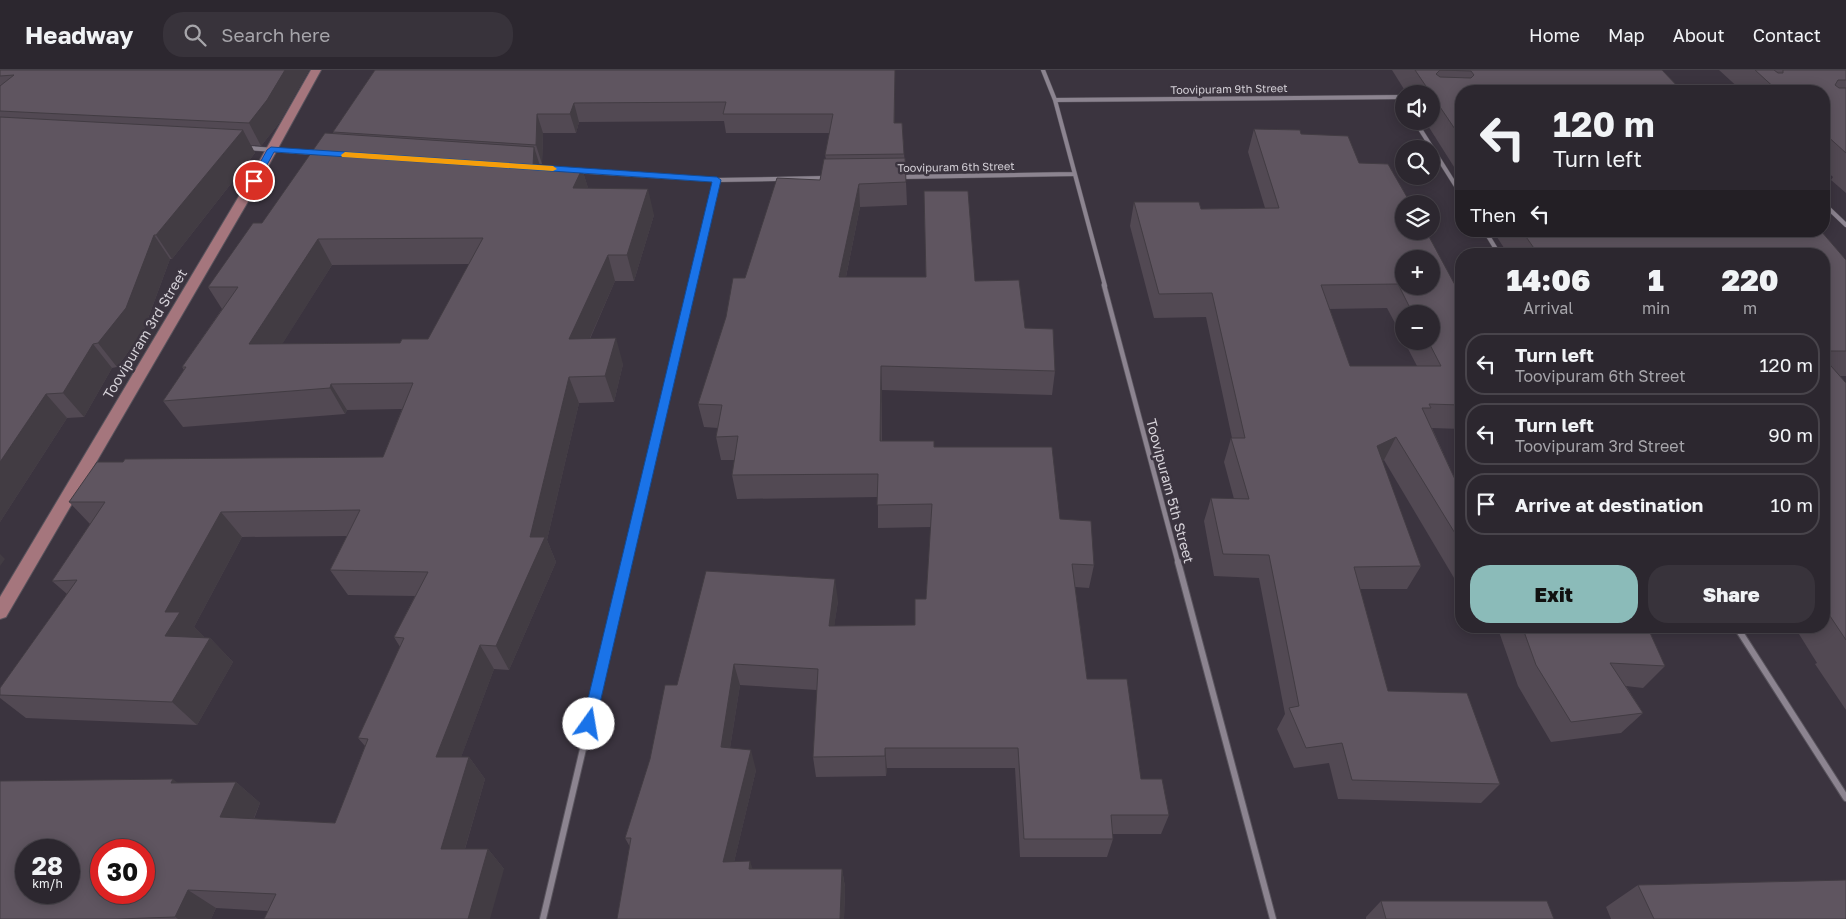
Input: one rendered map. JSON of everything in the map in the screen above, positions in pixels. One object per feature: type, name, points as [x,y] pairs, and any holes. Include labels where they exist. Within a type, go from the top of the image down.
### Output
[{"type":"street","name":"Toovipuram 3rd Street","points":[[0,612],[316,70]]},
{"type":"street","name":"Toovipuram 5th Street","points":[[1043,70],[1055,100],[1073,174],[1273,919]]},
{"type":"street","name":"Toovipuram 9th Street","points":[[1055,100],[1395,97]]},
{"type":"street","points":[[1421,130],[1455,184]]},
{"type":"street","points":[[242,148],[321,153]]},
{"type":"street","points":[[568,170],[717,180],[836,178]]},
{"type":"street","name":"Toovipuram 6th Street","points":[[895,177],[1073,174]]},
{"type":"street","points":[[543,919],[717,180]]},
{"type":"street","points":[[1830,210],[1846,225]]},
{"type":"street","points":[[1489,237],[1495,248]]},
{"type":"street","points":[[1740,633],[1846,798]]},
{"type":"building","points":[[0,70],[285,70],[267,100],[249,123],[0,111],[0,86],[14,75],[0,76]]},
{"type":"building","points":[[375,70],[895,70],[894,123],[902,123],[904,154],[825,155],[833,114],[723,114],[726,102],[574,103],[570,114],[537,114],[536,145],[333,132]]},
{"type":"building","points":[[1415,70],[1662,70],[1676,85],[1455,85],[1455,129],[1440,107],[1440,85],[1425,85]],"holes":[[[1440,70],[1471,71],[1474,75],[1471,78],[1440,77],[1436,74]]]},
{"type":"building","points":[[1755,70],[1774,70],[1778,73],[1783,73],[1783,70],[1846,70],[1846,80],[1838,80],[1835,85],[1839,88],[1846,88],[1846,153],[1830,138],[1830,85],[1771,85]]},
{"type":"building","points":[[0,117],[243,130],[156,235],[154,235],[126,308],[98,343],[93,344],[63,393],[46,394],[0,462]]},
{"type":"building","points":[[1254,129],[1300,130],[1301,134],[1348,136],[1359,163],[1388,164],[1395,176],[1395,185],[1400,185],[1406,195],[1395,195],[1395,240],[1431,240],[1436,250],[1395,250],[1395,284],[1321,285],[1350,366],[1441,366],[1433,350],[1440,350],[1440,305],[1408,305],[1404,295],[1440,295],[1440,257],[1455,285],[1455,405],[1429,404],[1431,408],[1422,408],[1455,479],[1455,533],[1396,437],[1377,446],[1421,566],[1354,567],[1388,691],[1467,693],[1500,784],[1352,780],[1342,743],[1306,748],[1289,708],[1299,706],[1269,555],[1223,554],[1211,498],[1249,499],[1231,438],[1245,438],[1212,293],[1159,294],[1134,202],[1199,202],[1201,209],[1279,208]]},
{"type":"building","points":[[325,133],[534,147],[533,166],[582,169],[573,188],[648,189],[627,255],[608,255],[569,339],[616,338],[605,376],[569,377],[530,537],[545,537],[496,646],[480,645],[436,757],[469,757],[441,849],[488,849],[468,919],[264,919],[276,894],[188,890],[175,917],[0,919],[0,781],[173,779],[171,783],[236,782],[220,817],[335,823],[368,739],[358,738],[404,638],[394,637],[428,572],[330,570],[360,510],[221,512],[165,612],[180,612],[165,636],[210,638],[172,702],[0,695],[0,688],[77,580],[52,581],[105,502],[69,502],[97,462],[123,462],[125,459],[383,457],[413,383],[331,384],[330,388],[163,401],[186,367],[182,367],[238,287],[208,287],[253,223],[262,223]],"holes":[[[483,238],[428,339],[402,339],[400,343],[249,344],[318,239]]]},
{"type":"building","points":[[905,158],[906,182],[859,184],[839,277],[926,277],[924,191],[968,191],[975,281],[1019,280],[1025,328],[1053,329],[1055,371],[881,366],[880,441],[934,441],[934,447],[1052,447],[1060,519],[1091,521],[1094,565],[1072,564],[1087,679],[1127,679],[1141,779],[1162,779],[1169,815],[1111,815],[1113,839],[1024,839],[1018,748],[885,748],[885,756],[813,757],[818,669],[734,664],[721,747],[751,750],[723,862],[750,861],[749,869],[842,869],[840,919],[617,919],[631,838],[625,838],[650,759],[665,685],[677,685],[706,571],[835,579],[829,626],[915,625],[915,599],[926,599],[932,504],[877,505],[878,474],[732,475],[738,436],[716,437],[722,405],[698,404],[726,317],[733,278],[745,278],[777,178],[820,180],[824,159]]},
{"type":"building","points":[[1526,237],[1826,237],[1846,260],[1846,351],[1830,351],[1830,248],[1534,248]]},
{"type":"building","points":[[1830,365],[1846,383],[1846,640],[1830,616]]},
{"type":"building","points":[[1525,633],[1650,633],[1665,666],[1610,663],[1643,713],[1571,722],[1536,665]]},
{"type":"building","points":[[1846,880],[1846,919],[1654,919],[1638,885]]},
{"type":"building","points":[[1381,901],[1547,901],[1554,919],[1386,919]]},
{"type":"slow traffic","points":[[345,155],[553,169]]},
{"type":"route","points":[[254,181],[271,150],[717,180],[589,724]]}]
